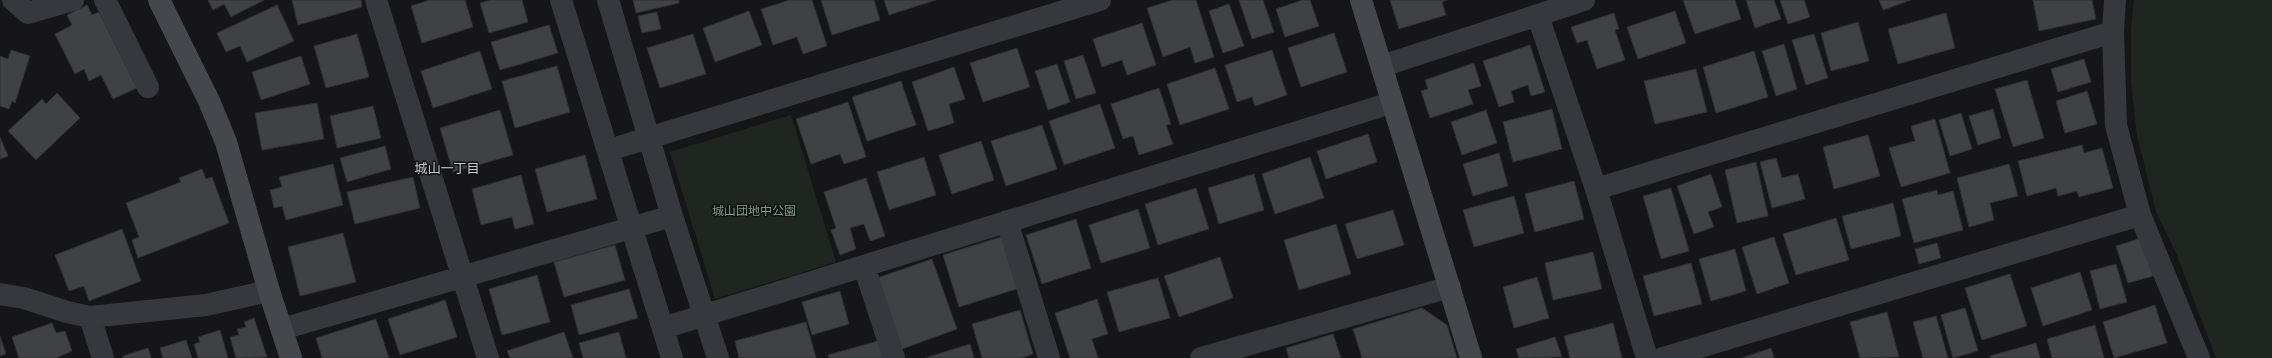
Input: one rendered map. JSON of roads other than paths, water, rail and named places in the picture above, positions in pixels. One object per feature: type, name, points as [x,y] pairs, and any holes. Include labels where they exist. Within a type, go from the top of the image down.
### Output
[{"type":"street","points":[[13,0],[28,13],[74,0]]},
{"type":"street","points":[[105,0],[148,87]]},
{"type":"street","points":[[159,0],[209,101],[226,142],[269,291],[291,358]]},
{"type":"street","points":[[376,0],[488,358]]},
{"type":"street","points":[[561,0],[633,227],[672,358]]},
{"type":"street","points":[[608,0],[672,216],[718,358]]},
{"type":"street","points":[[609,150],[1100,0]]},
{"type":"street","points":[[1361,0],[1471,358]]},
{"type":"street","points":[[1382,66],[1584,0]]},
{"type":"street","points":[[2115,0],[2113,32],[2116,125],[2140,215],[2199,358]]},
{"type":"street","points":[[1538,16],[1596,189],[1647,358]]},
{"type":"street","points":[[1596,189],[2113,32]]},
{"type":"street","points":[[663,328],[1392,103]]},
{"type":"street","points":[[1663,358],[2140,215]]},
{"type":"street","points":[[282,329],[672,216]]},
{"type":"street","points":[[1007,221],[1049,358]]},
{"type":"street","points":[[864,266],[894,358]]},
{"type":"street","points":[[1201,358],[1450,287]]},
{"type":"street","points":[[0,294],[24,298],[67,312],[90,317],[206,305],[269,291]]},
{"type":"street","points":[[90,317],[103,358]]},
{"type":"district","name":"城山一丁目","points":[[447,168]]},
{"type":"park label","name":"城山団地中公園","points":[[754,211]]}]
